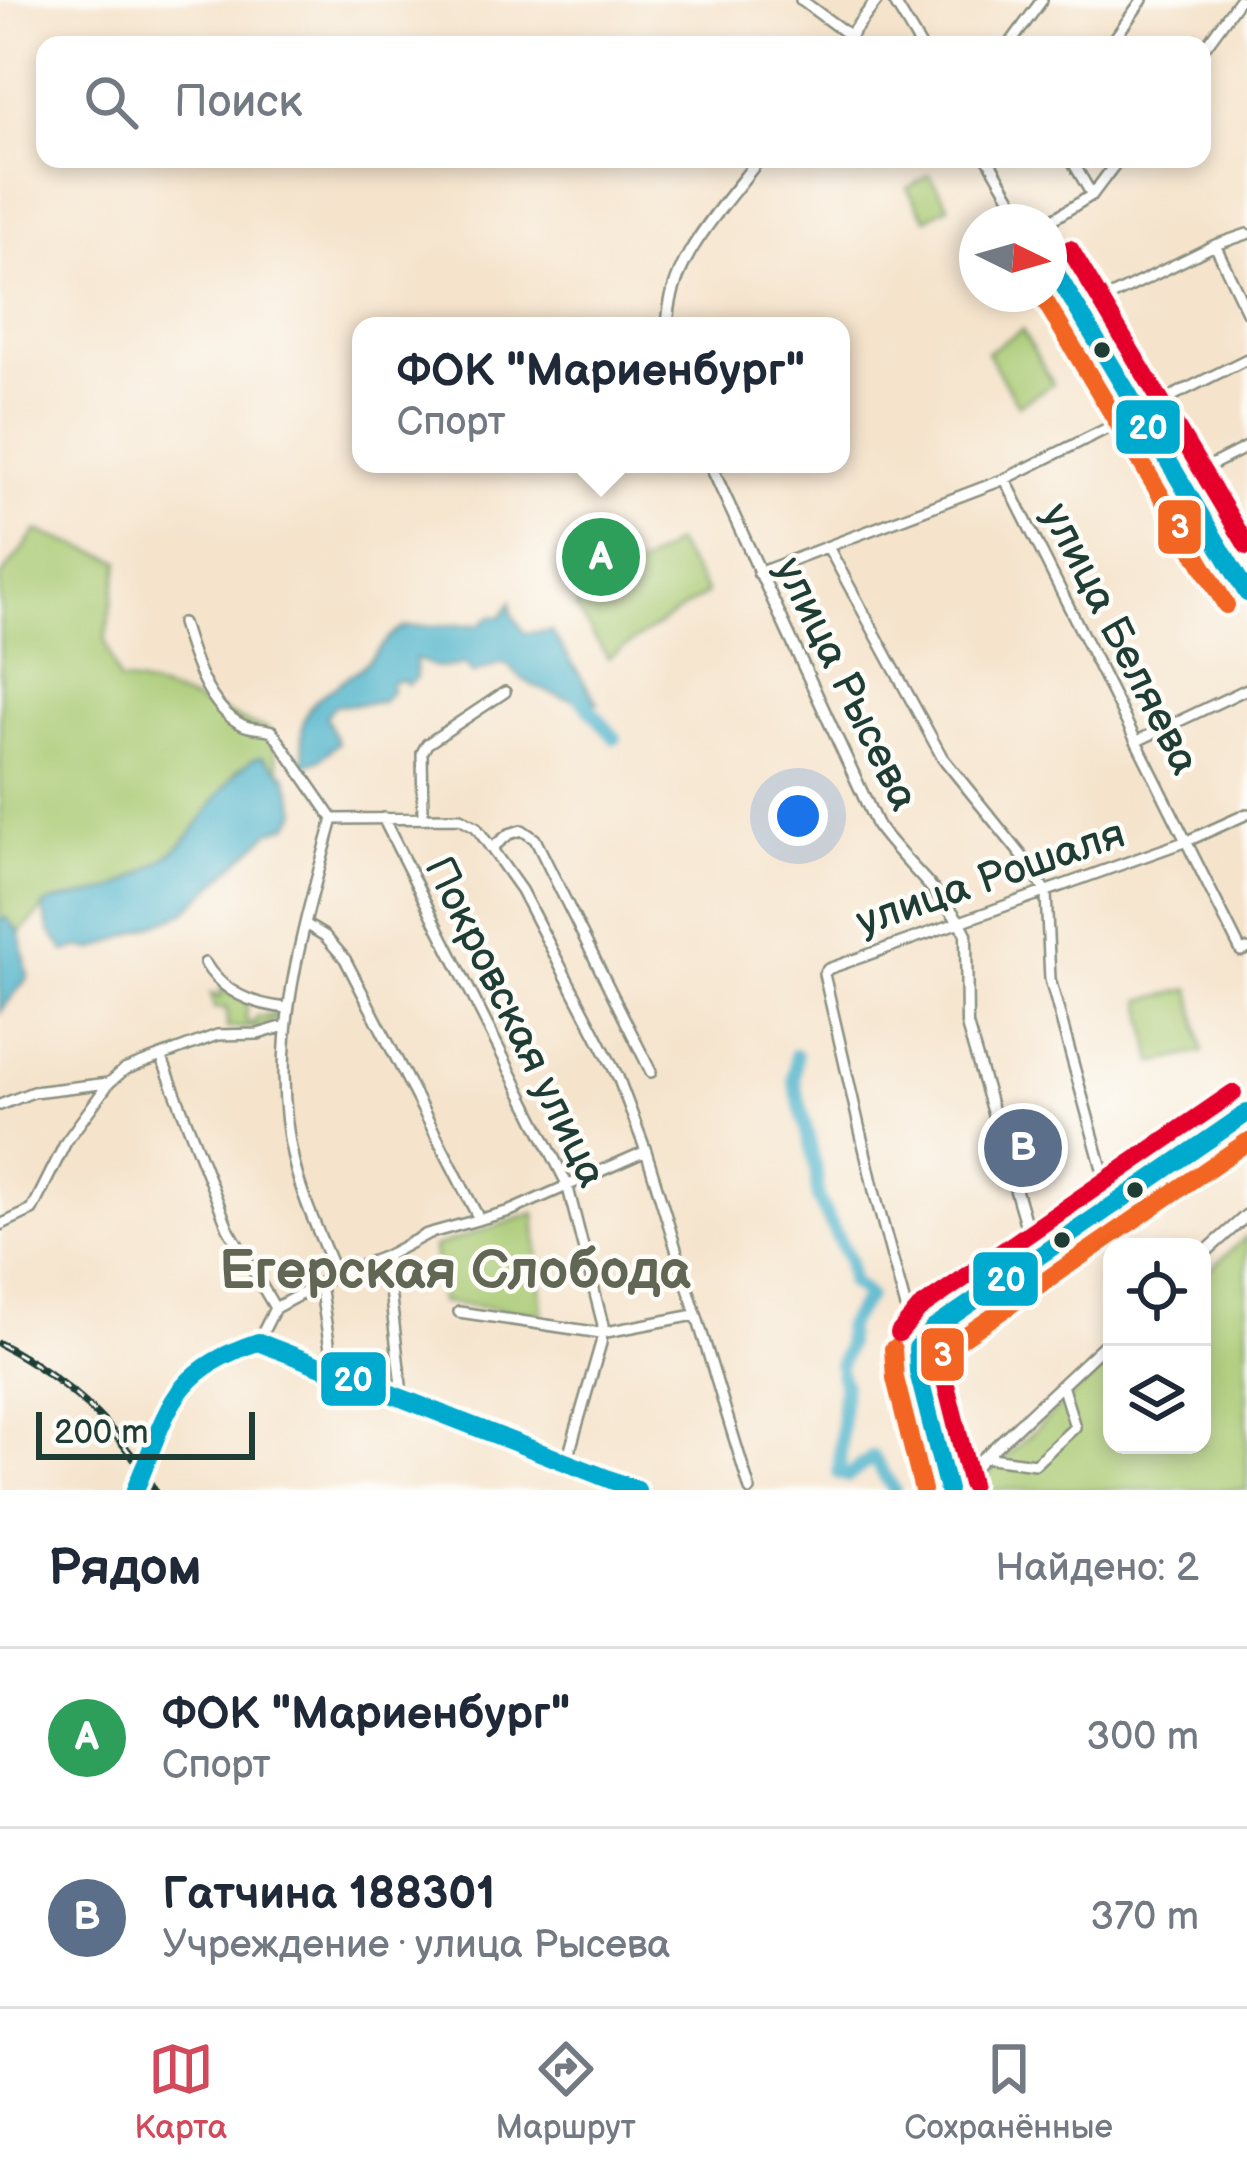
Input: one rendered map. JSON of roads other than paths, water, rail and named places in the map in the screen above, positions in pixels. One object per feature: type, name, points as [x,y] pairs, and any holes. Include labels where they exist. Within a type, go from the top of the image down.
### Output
[{"type":"main road","points":[[851,36],[877,0]]},
{"type":"main road","points":[[669,317],[672,292],[701,236],[752,168]]},
{"type":"main road","name":"улица Рысева","points":[[714,473],[877,826],[901,859],[960,921]]},
{"type":"main road","points":[[960,921],[966,934],[968,1025],[1036,1259],[918,1341],[920,1381],[948,1490],[1103,1346]]},
{"type":"main road","points":[[1211,1247],[1247,1215]]},
{"type":"street","points":[[801,0],[841,36]]},
{"type":"street","points":[[893,0],[915,36]]},
{"type":"street","points":[[1016,36],[1042,0]]},
{"type":"street","points":[[1116,36],[1142,0]]},
{"type":"street","points":[[1211,39],[1239,0]]},
{"type":"street","points":[[993,168],[1014,204]]},
{"type":"street","points":[[1076,168],[1092,195]]},
{"type":"street","points":[[1067,210],[1092,195],[1112,168]]},
{"type":"street","points":[[1079,312],[1247,234]]},
{"type":"street","points":[[1215,245],[1247,312]]},
{"type":"street","points":[[1067,292],[1247,593]]},
{"type":"street","points":[[758,573],[1005,479],[1247,359]]},
{"type":"street","points":[[1180,481],[1247,447]]},
{"type":"street","name":"улица Беляева","points":[[1005,479],[1241,951],[1247,949]]},
{"type":"street","points":[[1221,548],[1247,533]]},
{"type":"street","points":[[828,548],[942,757],[1046,892],[1049,979],[1112,1205]]},
{"type":"street","points":[[182,623],[196,670],[220,703],[244,726],[272,731],[333,820],[288,1008],[282,1089],[295,1169],[336,1275]]},
{"type":"street","points":[[1137,741],[1247,689]]},
{"type":"street","points":[[423,816],[422,752],[427,744],[505,692]]},
{"type":"street","name":"улица Рошаля","points":[[918,1341],[874,1191],[824,974],[828,968],[1187,841],[1247,814]]},
{"type":"street","name":"Покровская улица","points":[[382,818],[567,1184],[602,1333],[566,1464]]},
{"type":"street","points":[[333,820],[460,818],[476,826],[493,847],[569,977],[618,1077],[646,1151],[750,1490]]},
{"type":"street","points":[[493,847],[508,834],[522,830],[535,839],[651,1072]]},
{"type":"street","points":[[305,923],[336,945],[345,959],[478,1217]]},
{"type":"street","points":[[205,963],[230,990],[250,1001],[288,1008]]},
{"type":"street","points":[[0,1225],[32,1210],[66,1142],[124,1070],[217,1035],[258,1034],[285,1026]]},
{"type":"street","points":[[161,1056],[228,1228],[275,1308]]},
{"type":"street","points":[[0,1105],[33,1092],[109,1083]]},
{"type":"street","points":[[1036,1259],[1247,1113]]},
{"type":"street","points":[[136,1490],[177,1390],[210,1360],[258,1342],[275,1308],[427,1234],[510,1210],[646,1151]]},
{"type":"street","points":[[386,1256],[404,1402]]},
{"type":"street","points":[[320,1285],[334,1374]]},
{"type":"street","points":[[459,1312],[602,1333],[695,1315]]},
{"type":"street","points":[[258,1342],[637,1490]]},
{"type":"street","points":[[983,1457],[1035,1464],[1059,1443],[1075,1427],[1062,1384]]},
{"type":"water","points":[[511,602],[524,633],[551,631],[598,703],[549,693],[509,665],[498,664],[473,674],[465,664],[440,667],[415,658],[416,678],[407,685],[402,680],[391,682],[391,691],[382,702],[335,706],[326,716],[338,743],[319,760],[300,763],[305,757],[303,722],[308,710],[394,634],[410,627],[479,625],[491,616],[501,617]]},
{"type":"water","points":[[262,756],[286,776],[298,811],[289,825],[270,832],[184,913],[93,950],[79,947],[66,952],[50,931],[43,907],[108,891],[149,869],[180,846],[240,769]]},
{"type":"water","points":[[6,918],[20,933],[28,977],[0,1012],[0,919]]},
{"type":"waterway","points":[[575,692],[615,738]]},
{"type":"waterway","points":[[796,1055],[794,1080],[816,1169],[818,1198],[849,1260],[851,1282],[868,1296],[847,1325],[847,1346],[840,1365]]},
{"type":"waterway","points":[[841,1374],[839,1473],[848,1476],[873,1457],[894,1490]]},
{"type":"railway","points":[[0,1344],[46,1372],[88,1406],[124,1445],[154,1490]]},
{"type":"place","name":"ФОК \"Мариенбург\"","points":[[601,557]]},
{"type":"place","name":"Гатчина 188301","points":[[1023,1148]]},
{"type":"district","name":"Егерская Слобода","points":[[455,1269]]}]
